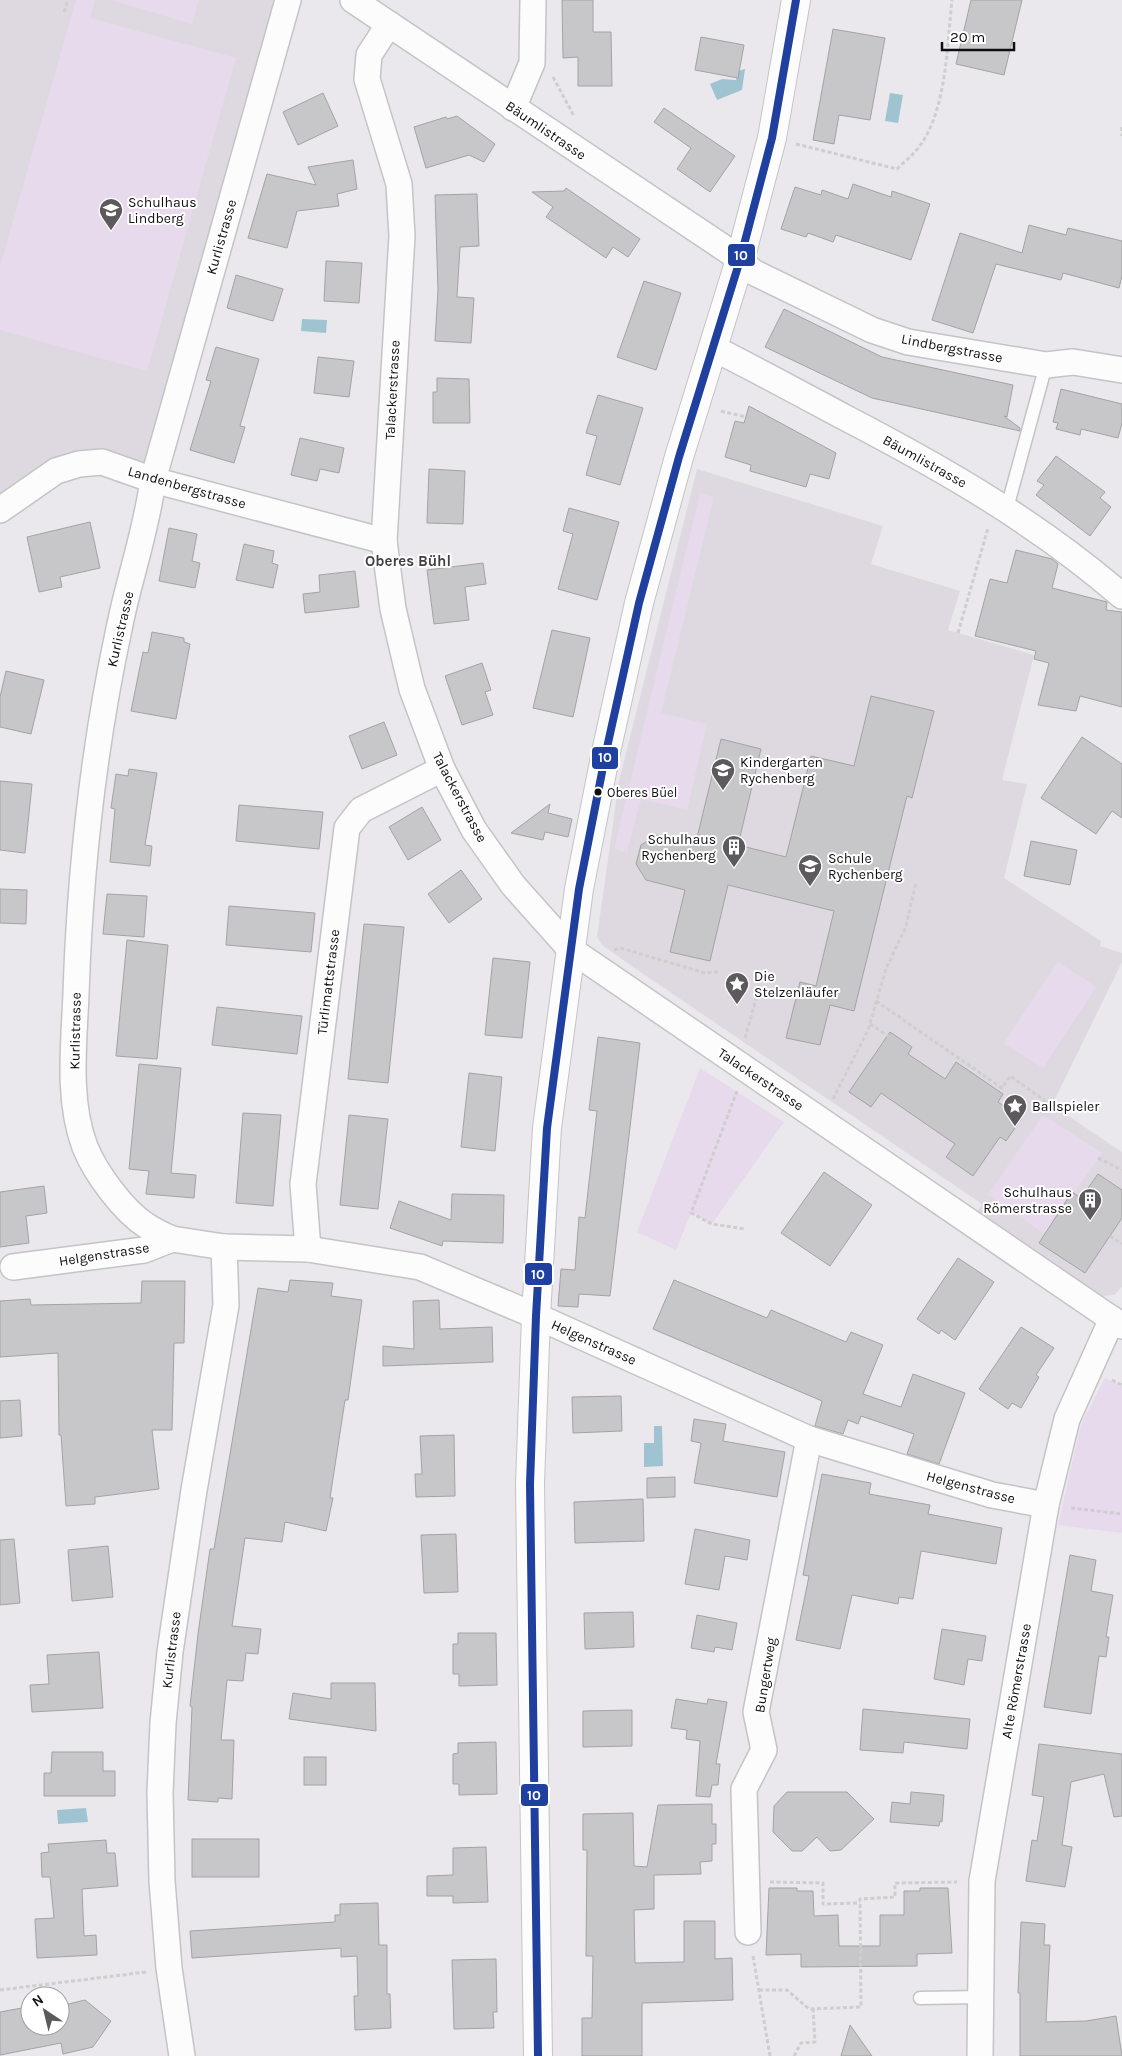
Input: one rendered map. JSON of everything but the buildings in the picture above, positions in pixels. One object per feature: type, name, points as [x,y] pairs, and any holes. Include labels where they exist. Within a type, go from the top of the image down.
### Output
[{"type":"street","name":"Kurlistrasse","points":[[172,1239],[145,1225],[120,1200],[99,1174],[89,1153],[76,1108],[74,1046],[80,895],[88,806],[119,628],[148,518],[152,480],[288,0]]},
{"type":"street","name":"Bäumlistrasse","points":[[353,0],[740,260]]},
{"type":"street","points":[[513,108],[532,63],[533,0]]},
{"type":"street","points":[[538,2056],[530,1484],[536,1316],[547,1128],[579,889],[639,603],[679,457],[740,260],[772,138],[796,0]]},
{"type":"street","name":"Talackerstrasse","points":[[389,24],[369,55],[367,79],[398,184],[402,236],[384,541],[393,609],[412,689],[442,769],[474,830],[513,885],[570,949],[1117,1322]]},
{"type":"street","name":"Lindbergstrasse","points":[[740,260],[753,272],[872,330],[908,342],[1046,365],[1073,362],[1122,370]]},
{"type":"street","name":"Bäumlistrasse","points":[[713,348],[933,464],[1007,508],[1101,577],[1122,596]]},
{"type":"street","name":"Landenbergstrasse","points":[[0,510],[56,471],[79,464],[102,462],[152,480],[384,541]]},
{"type":"street","name":"Türlimattstrasse","points":[[308,1249],[303,1184],[347,828],[361,810],[442,769]]},
{"type":"street","name":"Helgenstrasse","points":[[13,1267],[144,1250],[172,1239],[224,1247],[308,1249],[420,1267],[536,1316],[809,1439],[992,1495],[1046,1505]]},
{"type":"street","name":"Kurlistrasse","points":[[182,2056],[170,1968],[162,1881],[160,1793],[163,1723],[175,1614],[226,1305],[224,1247]]},
{"type":"street","name":"Alte Römerstrasse","points":[[980,2056],[982,1882],[1046,1505],[1067,1419],[1117,1322]]},
{"type":"street","name":"Bungertweg","points":[[748,1932],[744,1789],[764,1750],[756,1712],[809,1439]]},
{"type":"lane","points":[[1007,508],[1046,365]]},
{"type":"lane","points":[[920,1998],[981,1997]]},
{"type":"path","points":[[64,12],[68,0]]},
{"type":"path","points":[[795,144],[897,169],[919,147],[930,127],[942,86],[952,0]]},
{"type":"path","points":[[550,69],[560,95],[578,121]]},
{"type":"path","points":[[1122,127],[1122,136]]},
{"type":"path","points":[[719,410],[746,417]]},
{"type":"path","points":[[958,633],[986,536]]},
{"type":"path","points":[[829,1106],[870,1023],[886,969],[906,926],[916,882]]},
{"type":"path","points":[[610,951],[620,948],[705,973],[719,972]]},
{"type":"path","points":[[745,1040],[760,985]]},
{"type":"path","points":[[876,1001],[1002,1088],[1010,1076],[1044,1100],[1046,1106],[1054,1110]]},
{"type":"path","points":[[870,1023],[888,1036]]},
{"type":"path","points":[[739,1087],[691,1213],[712,1224],[745,1229]]},
{"type":"path","points":[[1098,1158],[1122,1170]]},
{"type":"path","points":[[1110,1236],[1122,1244]]},
{"type":"path","points":[[1046,1505],[1122,1514]]},
{"type":"path","points":[[746,1881],[822,1882],[823,1904],[860,1903]]},
{"type":"path","points":[[759,1990],[787,1990],[809,2008],[861,2007],[860,1899],[895,1897],[895,1883],[982,1882]]},
{"type":"path","points":[[748,1932],[770,2056]]},
{"type":"path","points":[[0,1990],[170,1968]]},
{"type":"path","points":[[794,2056],[801,2044],[815,2042],[813,2008]]},
{"type":"shaded area","name":"Schulhaus Lindberg","points":[[0,0],[288,0],[153,480],[102,463],[0,510]]},
{"type":"shaded area","points":[[76,0],[95,0],[90,18],[236,58],[147,371],[0,330],[0,267]]},
{"type":"shaded area","points":[[111,0],[199,0],[192,24]]},
{"type":"shaded area","name":"Schule Rychenberg","points":[[697,469],[883,526],[871,564],[960,591],[948,630],[1034,655],[1002,780],[1027,784],[1004,878],[1101,941],[1100,946],[1122,953],[1122,962],[1052,1105],[1122,1152],[1122,1287],[1114,1295],[1099,1296],[976,1213],[982,1204],[636,969],[602,945],[597,937],[619,781]]},
{"type":"shaded area","points":[[700,493],[714,497],[661,713],[707,724],[687,810],[641,799],[627,852],[614,849]]},
{"type":"shaded area","points":[[1058,962],[1096,987],[1043,1068],[1004,1043]]},
{"type":"shaded area","points":[[700,1068],[784,1122],[712,1224],[691,1213],[676,1250],[637,1232]]},
{"type":"shaded area","points":[[1043,1115],[1102,1153],[1045,1234],[988,1195]]},
{"type":"shaded area","points":[[1105,1378],[1122,1386],[1122,1533],[1058,1525],[1081,1424]]},
{"type":"water","points":[[745,69],[742,90],[717,100],[710,84],[722,79],[736,80],[738,71]]},
{"type":"water","points":[[890,93],[903,95],[898,123],[885,121]]},
{"type":"water","points":[[302,319],[327,320],[326,333],[301,331]]},
{"type":"water","points":[[654,1426],[662,1426],[663,1466],[644,1467],[644,1443],[654,1443]]},
{"type":"water","points":[[86,1808],[88,1822],[58,1824],[57,1810]]},
{"type":"transit line","name":"10","points":[[538,2056],[530,1484],[536,1316],[547,1128],[579,889],[606,752],[639,603],[679,457],[740,260],[772,138],[796,0]]},
{"type":"place","name":"Schulhaus Lindberg","points":[[111,231]]},
{"type":"place","name":"Kindergarten Rychenberg","points":[[723,791]]},
{"type":"place","name":"Oberes Büel","points":[[598,792]]},
{"type":"place","name":"Schulhaus Rychenberg","points":[[734,868]]},
{"type":"place","name":"Schule Rychenberg","points":[[810,887]]},
{"type":"place","name":"Die Stelzenläufer","points":[[737,1005]]},
{"type":"place","name":"Ballspieler","points":[[1015,1127]]},
{"type":"place","name":"Schulhaus Römerstrasse","points":[[1090,1221]]},
{"type":"district","name":"Oberes Bühl","points":[[408,561]]}]
